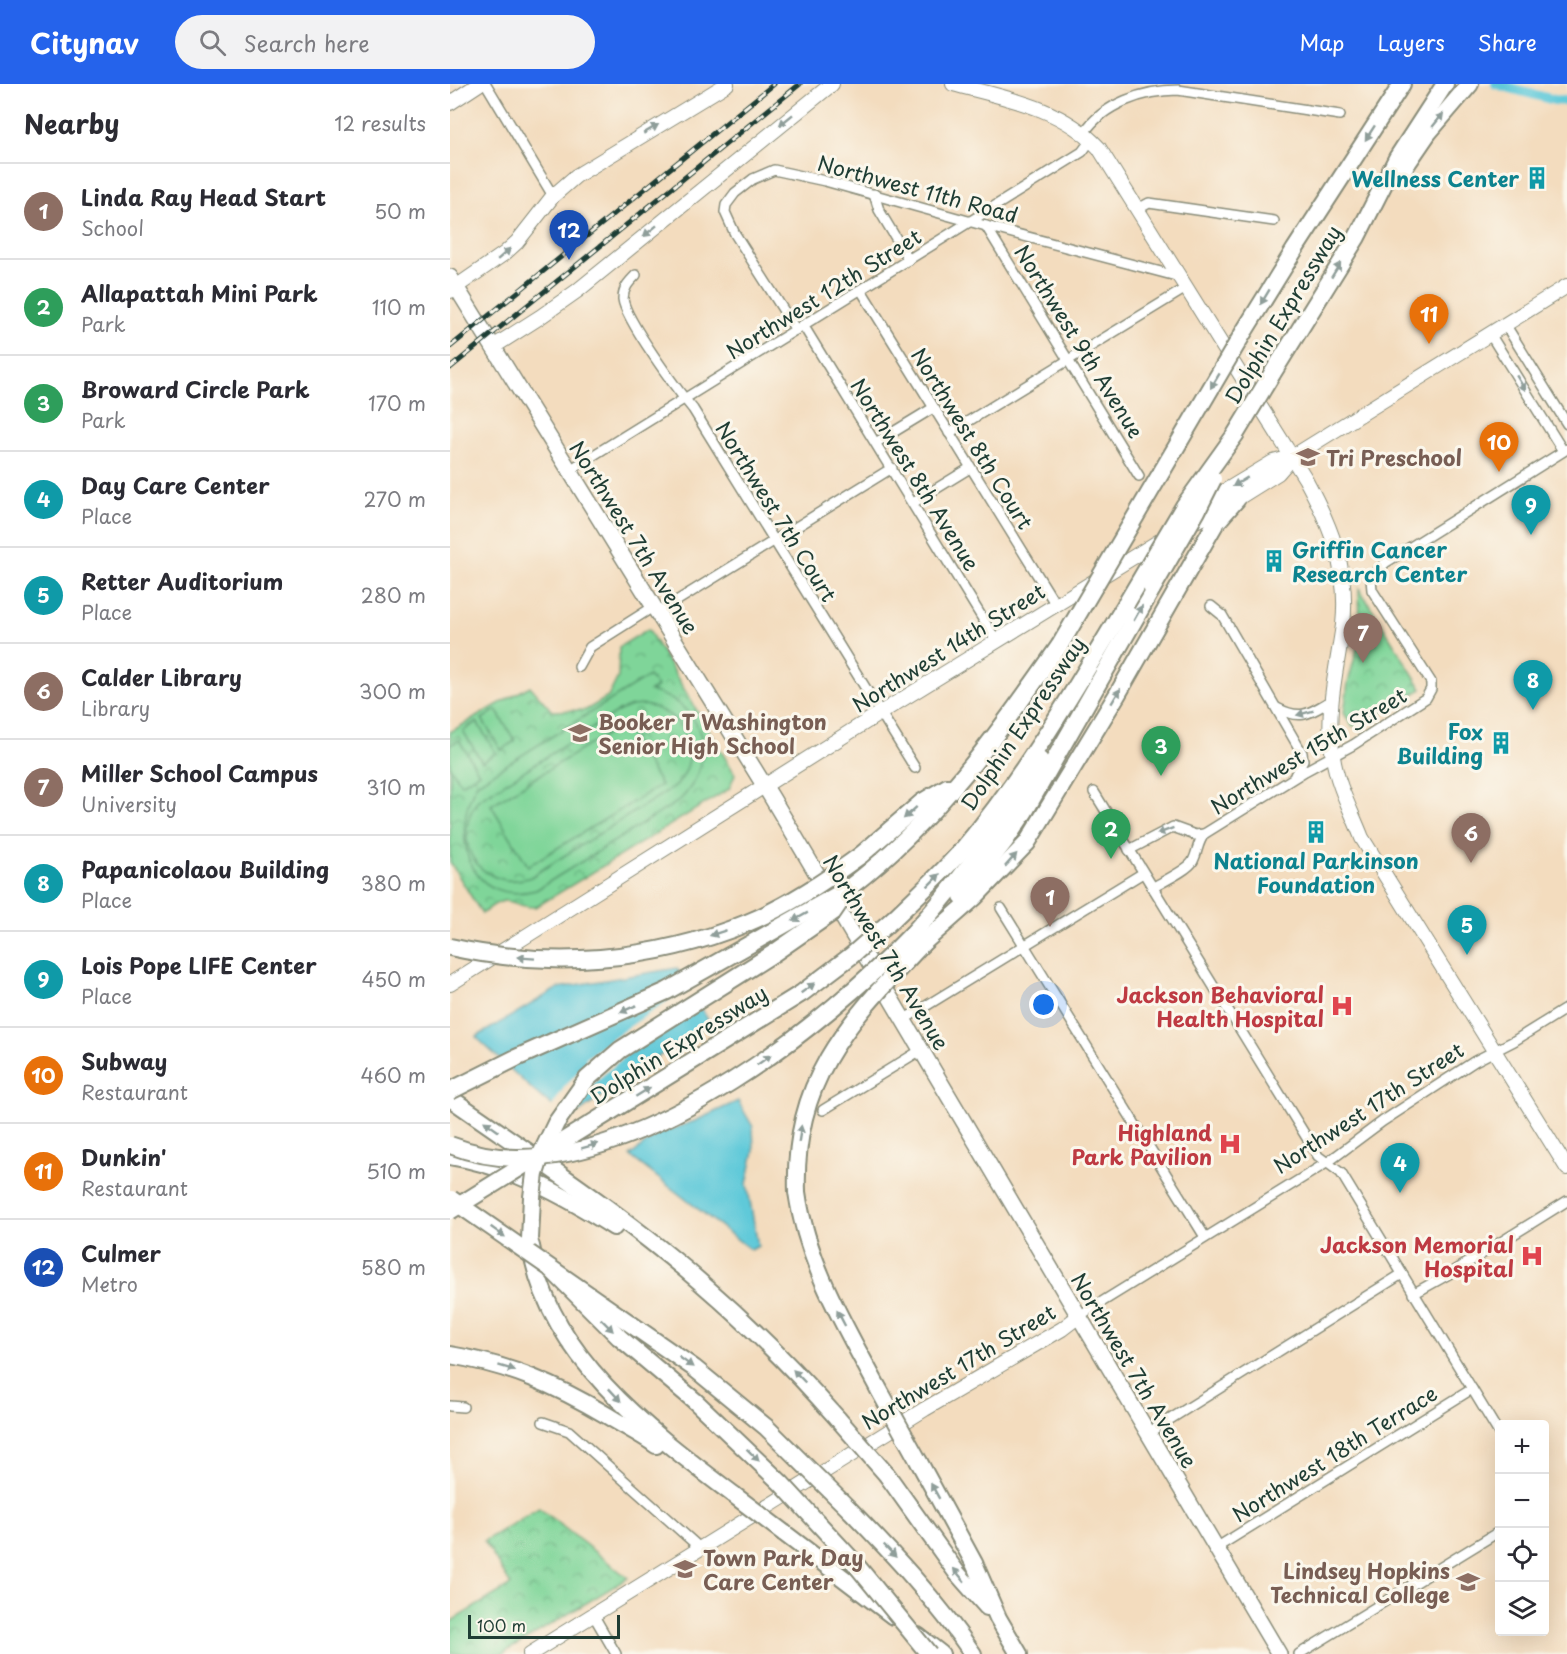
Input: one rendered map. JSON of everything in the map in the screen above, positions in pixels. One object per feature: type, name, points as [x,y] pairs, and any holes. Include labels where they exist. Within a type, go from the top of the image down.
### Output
[{"type":"highway","name":"Dolphin Expressway","points":[[450,1091],[516,1058],[667,991],[817,908],[872,870],[933,812],[1000,730],[1060,645],[1245,330],[1300,240],[1402,84]]},
{"type":"highway","name":"Dolphin Expressway","points":[[450,1211],[794,998],[851,956],[892,920],[963,849],[1004,795],[1062,710],[1184,506],[1234,435],[1357,237],[1397,158],[1445,84]]},
{"type":"highway","points":[[1357,237],[1428,133],[1470,84]]},
{"type":"highway","points":[[1019,1654],[998,1618],[974,1563],[837,1312],[815,1263],[800,1214],[797,1192],[796,1168],[800,1134],[808,1098],[817,1078],[853,1021],[918,938],[983,871],[1020,818],[1197,511],[1234,435]]},
{"type":"highway","points":[[450,1145],[472,1152],[504,1157],[544,1156],[598,1144],[648,1126],[722,1087],[792,1040],[918,938],[975,897],[1027,843],[1117,694],[1215,524],[1237,499]]},
{"type":"highway","points":[[918,938],[937,907],[1001,823],[1057,730],[1062,710]]},
{"type":"highway","points":[[450,947],[511,957],[589,960],[619,957],[674,946],[726,931],[770,912],[816,887],[861,855],[922,802],[958,781]]},
{"type":"highway","points":[[850,887],[833,912],[807,931],[641,1036],[603,1063],[576,1092],[556,1123],[542,1152],[535,1174],[530,1239],[544,1294],[555,1318],[576,1351],[621,1402],[686,1459],[870,1597],[941,1654]]},
{"type":"highway","points":[[450,1098],[554,1170],[643,1236],[698,1280],[757,1333],[887,1475],[957,1573],[998,1618]]},
{"type":"highway","points":[[450,1156],[499,1169],[538,1184],[578,1204],[621,1232],[643,1236]]},
{"type":"highway","points":[[450,1198],[671,1351],[742,1405],[897,1558],[951,1622],[973,1654]]},
{"type":"highway","points":[[551,1269],[619,1337],[695,1401],[781,1482],[853,1561],[929,1654]]},
{"type":"highway","points":[[450,1355],[485,1361],[540,1379],[589,1404],[662,1449],[686,1459]]},
{"type":"main road","name":"Northwest 7th Avenue","points":[[452,285],[493,347],[764,786],[1279,1654]]},
{"type":"street","points":[[450,103],[479,84]]},
{"type":"street","points":[[486,84],[553,196]]},
{"type":"street","points":[[452,285],[494,262],[510,249],[553,196],[585,170],[727,84]]},
{"type":"street","points":[[493,347],[568,297],[832,84]]},
{"type":"street","points":[[954,84],[1041,109],[1061,118],[1088,137],[1108,161],[1292,457],[1331,531],[1341,570],[1344,605],[1332,700],[1332,756],[1343,790],[1362,838],[1567,1167]]},
{"type":"street","name":"Northwest 12th Street","points":[[568,471],[1082,152],[1094,120],[1135,97],[1164,90],[1178,90],[1340,116]]},
{"type":"street","name":"Northwest 11th Road","points":[[726,205],[735,193],[753,179],[774,170],[874,194],[1183,282]]},
{"type":"street","points":[[874,194],[879,210],[909,260]]},
{"type":"street","points":[[1138,209],[1149,203],[1274,221]]},
{"type":"street","name":"Northwest 8th Avenue","points":[[726,205],[727,220],[735,234],[877,442],[997,642]]},
{"type":"street","name":"Northwest 9th Avenue","points":[[986,226],[1139,476]]},
{"type":"street","name":"Northwest 7th Court","points":[[636,275],[627,284],[624,292],[626,309],[675,388],[693,409],[915,768]]},
{"type":"street","points":[[949,433],[1067,361],[1183,282]]},
{"type":"street","name":"Northwest 14th Street","points":[[450,984],[880,713],[1194,520],[1211,514],[1237,499],[1278,473],[1292,457],[1567,286]]},
{"type":"street","name":"Northwest 8th Court","points":[[861,290],[1056,605]]},
{"type":"street","points":[[1505,324],[1567,424]]},
{"type":"street","points":[[1490,334],[1565,450]]},
{"type":"street","points":[[877,442],[933,408]]},
{"type":"street","name":"Northwest 15th Street","points":[[1152,888],[1190,866],[1198,842],[1204,834],[1423,701],[1431,689],[1431,682],[1372,590],[1371,579],[1385,563],[1565,450]]},
{"type":"street","name":"Northwest 14th Street","points":[[1194,520],[1205,503],[1273,462],[1292,457]]},
{"type":"street","points":[[579,667],[590,647],[774,541],[892,468]]},
{"type":"street","points":[[913,503],[970,468]]},
{"type":"street","points":[[1211,606],[1222,615],[1302,753],[1303,760],[1294,778]]},
{"type":"street","points":[[1277,708],[1292,715],[1301,716],[1332,700]]},
{"type":"street","points":[[1094,792],[1318,1156],[1341,1173],[1495,1427]]},
{"type":"street","name":"Northwest 15th Street","points":[[1129,850],[1173,827],[1195,835],[1204,834]]},
{"type":"street","points":[[903,1020],[1143,873]]},
{"type":"street","points":[[1001,908],[1206,1237]]},
{"type":"street","name":"Northwest 17th Street","points":[[530,1654],[925,1409],[1062,1329],[1079,1316],[1328,1162],[1383,1121],[1475,1061],[1567,1008]]},
{"type":"street","points":[[823,1110],[921,1050]]},
{"type":"street","points":[[1413,1294],[1567,1201]]},
{"type":"street","points":[[1148,1433],[1402,1274]]},
{"type":"street","name":"Northwest 18th Terrace","points":[[1216,1548],[1472,1389]]},
{"type":"street","points":[[450,1406],[463,1407]]},
{"type":"street","points":[[543,1422],[568,1431],[701,1549]]},
{"type":"street","points":[[1299,1654],[1495,1534]]},
{"type":"street","points":[[594,1616],[616,1654]]},
{"type":"green space","points":[[1359,588],[1422,689],[1361,725],[1352,726],[1344,713],[1360,626]]},
{"type":"green space","name":"Booker T Washington Senior High School","points":[[648,629],[735,774],[729,789],[536,907],[504,901],[498,902],[482,914],[450,862],[450,732],[530,686],[552,711],[586,710],[608,697],[618,677],[619,647]]},
{"type":"green space","points":[[649,676],[657,687],[650,691],[669,698],[684,708],[695,721],[701,736],[702,752],[699,769],[692,785],[679,801],[536,890],[512,893],[493,888],[479,877],[470,861],[465,843],[465,822],[469,802],[477,783]],"holes":[[[644,705],[658,709],[680,724],[686,735],[689,759],[685,772],[677,785],[529,878],[506,880],[492,876],[474,860],[469,849],[467,824],[478,800],[619,711],[632,706]]]},
{"type":"green space","points":[[496,710],[515,741],[501,750],[482,719]]},
{"type":"green space","points":[[477,722],[496,753],[482,762],[463,731]]},
{"type":"green space","points":[[623,724],[661,785],[528,866],[491,805]]},
{"type":"green space","points":[[459,740],[479,773],[461,784],[450,767],[450,745]]},
{"type":"green space","points":[[539,1508],[628,1578],[502,1654],[450,1654],[450,1622],[511,1585],[484,1541]]},
{"type":"water","points":[[677,968],[710,1023],[647,1064],[570,1119],[536,1093],[476,1037],[558,988]]},
{"type":"water","points":[[738,1101],[753,1127],[754,1151],[747,1184],[758,1246],[751,1250],[630,1156],[658,1134],[695,1121]]},
{"type":"pier","points":[[683,973],[703,1006],[632,1050],[595,1082],[567,1120],[551,1108],[565,1086],[587,1062],[585,1059],[675,996],[649,992]]},
{"type":"waterway","points":[[1496,84],[1554,100],[1567,101]]},
{"type":"railway","points":[[450,347],[774,84]]},
{"type":"railway","points":[[450,368],[800,84]]},
{"type":"place","name":"Wellness Center","points":[[1537,178]]},
{"type":"place","name":"Culmer","points":[[569,260]]},
{"type":"place","name":"Dunkin'","points":[[1429,344]]},
{"type":"place","name":"Tri Preschool","points":[[1308,457]]},
{"type":"place","name":"Subway","points":[[1499,472]]},
{"type":"place","name":"Lois Pope LIFE Center","points":[[1531,535]]},
{"type":"place","name":"Griffin Cancer Research Center","points":[[1274,561]]},
{"type":"place","name":"Miller School Campus","points":[[1363,663]]},
{"type":"place","name":"Papanicolaou Building","points":[[1533,710]]},
{"type":"place","name":"Booker T Washington Senior High School","points":[[580,733]]},
{"type":"place","name":"Fox Building","points":[[1501,743]]},
{"type":"place","name":"Broward Circle Park","points":[[1161,776]]},
{"type":"place","name":"National Parkinson Foundation","points":[[1316,832]]},
{"type":"place","name":"Allapattah Mini Park","points":[[1111,859]]},
{"type":"place","name":"Calder Library","points":[[1471,863]]},
{"type":"place","name":"Linda Ray Head Start","points":[[1050,927]]},
{"type":"place","name":"Retter Auditorium","points":[[1467,955]]},
{"type":"place","name":"Jackson Behavioral Health Hospital","points":[[1342,1006]]},
{"type":"place","name":"Highland Park Pavilion","points":[[1230,1144]]},
{"type":"place","name":"Day Care Center","points":[[1400,1193]]},
{"type":"place","name":"Jackson Memorial Hospital","points":[[1532,1256]]},
{"type":"place","name":"Town Park Day Care Center","points":[[685,1569]]},
{"type":"place","name":"Lindsey Hopkins Technical College","points":[[1468,1582]]}]
